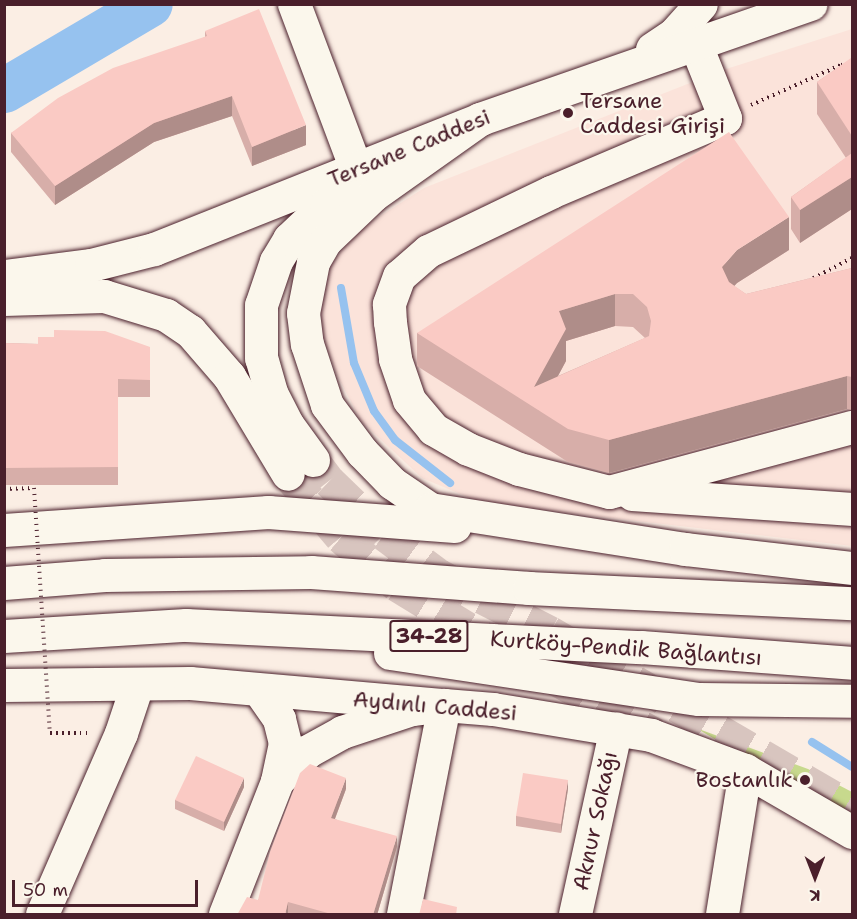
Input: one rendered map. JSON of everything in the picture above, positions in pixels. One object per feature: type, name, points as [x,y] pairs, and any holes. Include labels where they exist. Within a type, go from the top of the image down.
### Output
[{"type":"main road","points":[[294,4],[356,169]]},
{"type":"main road","points":[[623,69],[674,34],[701,4]]},
{"type":"main road","name":"Tersane Caddesi","points":[[4,276],[91,265],[154,249],[480,119],[811,4]]},
{"type":"main road","points":[[695,43],[725,117],[551,192],[428,251],[399,276],[394,286],[390,313],[395,359],[409,400],[421,418],[450,440],[494,460],[555,480],[609,492],[852,509]]},
{"type":"main road","points":[[480,119],[373,195],[325,241],[313,262],[303,313],[308,344],[327,405],[392,483],[430,509],[685,549]]},
{"type":"main road","points":[[4,299],[104,296],[166,315],[190,331],[301,467],[261,358],[258,326],[264,290],[276,261],[303,222],[326,204],[430,139]]},
{"type":"main road","points":[[609,492],[852,427]]},
{"type":"main road","points":[[4,530],[268,512],[486,528],[852,568]]},
{"type":"main road","points":[[4,583],[105,574],[311,572],[529,588],[852,603]]},
{"type":"main road","points":[[186,625],[699,699],[852,701]]},
{"type":"main road","name":"Kurtköy-Pendik Bağlantısı","points":[[4,636],[186,625],[642,646],[852,663]]},
{"type":"main road","name":"Aydınlı Caddesi","points":[[4,685],[190,683],[444,705],[616,728],[678,744],[745,770],[850,831]]},
{"type":"main road","points":[[42,915],[121,733],[137,685]]},
{"type":"main road","points":[[225,915],[277,781],[285,743],[279,718],[259,690]]},
{"type":"main road","points":[[277,781],[308,751],[342,732],[412,709],[444,705],[403,915]]},
{"type":"main road","name":"Aknur Sokağı","points":[[575,915],[616,728]]},
{"type":"main road","points":[[722,915],[745,770]]},
{"type":"path","points":[[725,117],[841,64],[852,64]]},
{"type":"path","points":[[805,282],[852,258]]},
{"type":"path","points":[[4,489],[34,488],[50,734],[121,733]]},
{"type":"shaded area","points":[[852,29],[852,546],[482,503],[422,478],[361,421],[337,375],[322,334],[321,294],[331,265],[357,231],[424,188],[723,70]]},
{"type":"green space","points":[[696,728],[808,769],[852,792],[852,820]]},
{"type":"building","points":[[259,9],[306,125],[252,147],[232,96],[154,123],[55,186],[11,133],[58,98],[113,68],[207,36],[205,31]]},
{"type":"building","points":[[852,58],[852,136],[817,82]]},
{"type":"building","points":[[729,132],[789,217],[737,250],[722,267],[729,282],[746,294],[852,268],[852,377],[847,376],[609,440],[568,429],[417,333]],"holes":[[[615,294],[633,294],[647,307],[651,321],[649,336],[534,387],[566,329],[559,311]]]},
{"type":"building","points":[[852,153],[852,177],[800,210],[791,197]]},
{"type":"building","points":[[54,330],[105,331],[150,347],[150,380],[118,379],[118,467],[4,468],[4,343],[38,344],[38,337],[54,337]]},
{"type":"building","points":[[196,756],[244,778],[224,822],[175,800]]},
{"type":"building","points":[[310,764],[346,778],[331,818],[397,836],[373,915],[335,915],[288,902],[285,915],[237,915],[247,897],[258,900],[270,852],[300,773]]},
{"type":"building","points":[[523,773],[568,780],[561,824],[516,816]]},
{"type":"building","points":[[423,899],[457,907],[456,915],[419,915]]},
{"type":"waterway","points":[[4,90],[150,4]]},
{"type":"waterway","points":[[341,288],[354,363],[374,411],[395,440],[450,483]]},
{"type":"waterway","points":[[812,742],[852,767]]},
{"type":"tunnel","points":[[313,460],[329,481],[384,534],[439,575],[550,632],[852,808]]},
{"type":"tunnel","points":[[288,474],[341,537],[397,585],[492,643]]},
{"type":"tunnel","points":[[556,679],[655,734]]},
{"type":"place","name":"Tersane Caddesi Girişi","points":[[568,113]]},
{"type":"place","name":"Bostanlık","points":[[805,780]]}]
